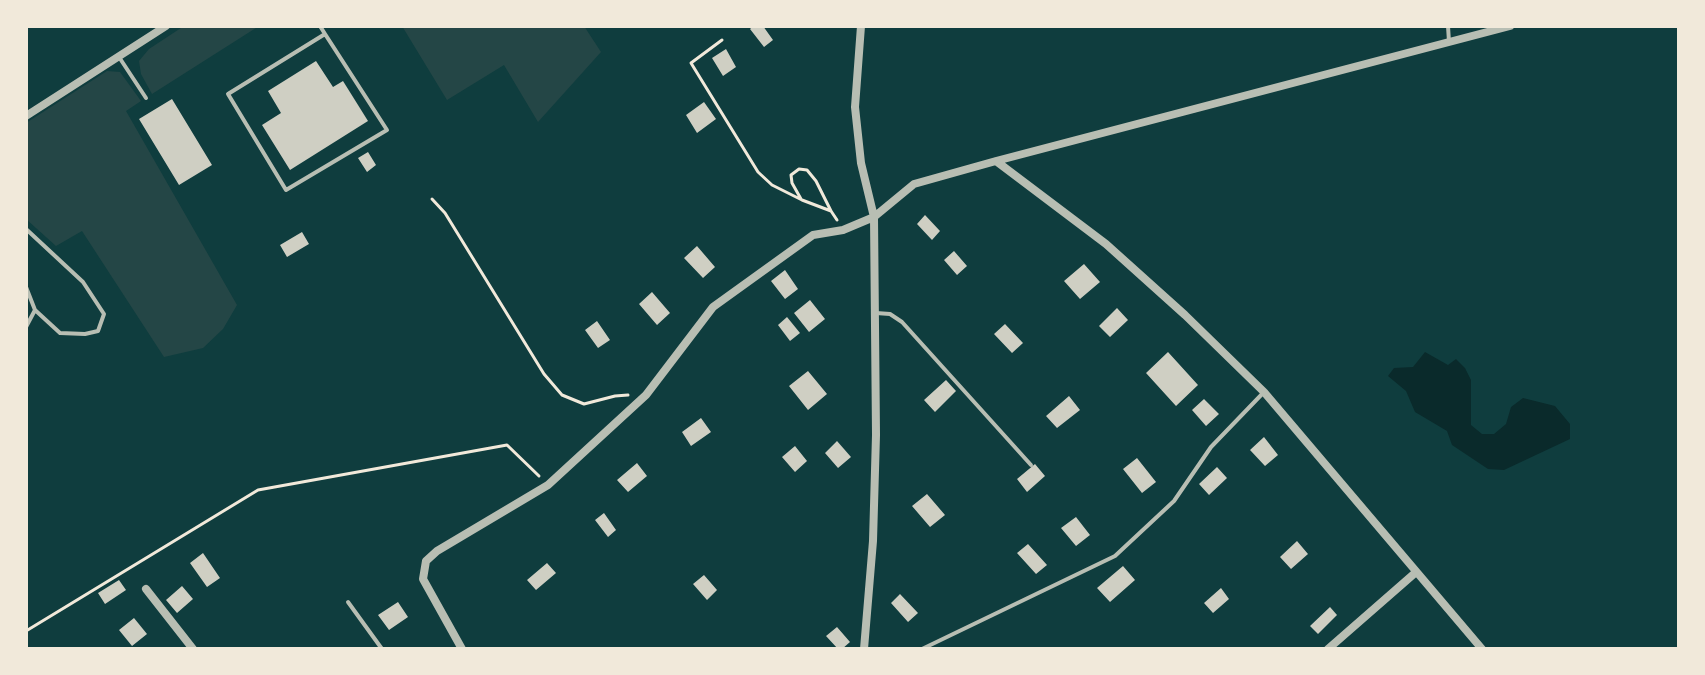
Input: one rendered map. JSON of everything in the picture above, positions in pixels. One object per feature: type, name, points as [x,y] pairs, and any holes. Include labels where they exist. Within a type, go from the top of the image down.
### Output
[{"type":"street","points":[[26,116],[166,26]]},
{"type":"street","points":[[861,26],[855,107],[861,163],[874,217],[876,435],[873,541],[864,649]]},
{"type":"street","points":[[462,649],[423,579],[426,561],[437,551],[548,485],[646,395],[713,307],[813,235],[843,230],[874,217],[914,184],[1510,26]]},
{"type":"street","points":[[996,161],[1106,244],[1264,392],[1482,649]]},
{"type":"street","points":[[1328,649],[1415,573]]},
{"type":"street","points":[[146,589],[193,649]]},
{"type":"lane","points":[[320,26],[387,130],[286,190],[228,94],[325,34]]},
{"type":"lane","points":[[1448,26],[1449,42]]},
{"type":"lane","points":[[119,57],[146,98]]},
{"type":"lane","points":[[26,229],[83,282],[104,314],[98,331],[60,333],[35,310],[26,287]]},
{"type":"lane","points":[[26,327],[35,310]]},
{"type":"lane","points":[[873,313],[890,314],[902,322],[1031,465]]},
{"type":"lane","points":[[922,649],[1115,556],[1174,501],[1211,447],[1264,392]]},
{"type":"lane","points":[[348,602],[382,649]]},
{"type":"path","points":[[722,40],[691,63],[758,172],[772,185],[831,211]]},
{"type":"path","points":[[802,200],[791,175],[799,169],[807,170],[816,181],[843,230]]},
{"type":"path","points":[[432,199],[445,213],[544,374],[562,395],[584,404],[615,396],[646,395]]},
{"type":"path","points":[[26,631],[258,490],[507,445],[548,485]]},
{"type":"shaded area","points":[[184,26],[259,26],[152,94],[141,74],[139,61],[149,49]]},
{"type":"shaded area","points":[[402,26],[584,26],[601,52],[538,122],[504,65],[447,100]]},
{"type":"shaded area","points":[[107,71],[120,72],[141,101],[126,111],[237,305],[223,329],[203,348],[164,357],[82,231],[56,246],[26,219],[26,123]]},
{"type":"shaded area","points":[[1425,352],[1448,365],[1456,359],[1465,368],[1471,380],[1471,425],[1482,434],[1494,434],[1506,424],[1511,407],[1523,398],[1555,406],[1570,424],[1570,439],[1504,470],[1488,469],[1452,445],[1447,431],[1415,412],[1406,391],[1388,376],[1394,368],[1413,367]]},
{"type":"building","points":[[763,26],[773,40],[764,47],[750,29]]},
{"type":"building","points":[[726,49],[736,67],[723,76],[712,58]]},
{"type":"building","points":[[316,61],[333,87],[343,81],[368,121],[290,170],[262,125],[281,113],[268,91]]},
{"type":"building","points":[[172,99],[212,165],[179,185],[139,119]]},
{"type":"building","points":[[704,102],[716,119],[697,133],[686,115]]},
{"type":"building","points":[[368,152],[376,165],[367,172],[358,158]]},
{"type":"building","points":[[925,215],[940,231],[932,240],[917,224]]},
{"type":"building","points":[[302,232],[309,244],[287,257],[280,245]]},
{"type":"building","points":[[697,246],[715,267],[703,278],[684,258]]},
{"type":"building","points":[[954,251],[967,266],[957,275],[944,260]]},
{"type":"building","points":[[1084,264],[1100,282],[1080,299],[1064,281]]},
{"type":"building","points":[[785,270],[798,289],[785,299],[771,281]]},
{"type":"building","points":[[652,292],[670,313],[657,325],[639,304]]},
{"type":"building","points":[[810,300],[825,319],[809,332],[794,313]]},
{"type":"building","points":[[1117,308],[1128,320],[1110,337],[1099,326]]},
{"type":"building","points":[[787,317],[800,333],[790,341],[778,325]]},
{"type":"building","points":[[597,321],[610,340],[598,348],[585,330]]},
{"type":"building","points":[[1005,324],[1023,343],[1012,353],[994,334]]},
{"type":"building","points":[[1168,352],[1198,385],[1176,406],[1146,373]]},
{"type":"building","points":[[808,371],[827,394],[808,410],[789,386]]},
{"type":"building","points":[[946,380],[956,391],[935,412],[924,400]]},
{"type":"building","points":[[1069,396],[1080,410],[1057,428],[1046,416]]},
{"type":"building","points":[[1204,399],[1219,414],[1206,426],[1192,410]]},
{"type":"building","points":[[701,418],[711,432],[691,446],[682,432]]},
{"type":"building","points":[[1264,437],[1278,455],[1265,466],[1250,450]]},
{"type":"building","points":[[837,441],[851,457],[838,468],[825,453]]},
{"type":"building","points":[[795,446],[807,461],[795,472],[782,457]]},
{"type":"building","points":[[1137,458],[1156,482],[1142,493],[1123,469]]},
{"type":"building","points":[[637,463],[647,476],[628,492],[617,480]]},
{"type":"building","points":[[1035,464],[1045,476],[1027,492],[1017,479]]},
{"type":"building","points":[[1217,467],[1227,478],[1209,495],[1199,484]]},
{"type":"building","points":[[927,494],[945,515],[930,527],[912,506]]},
{"type":"building","points":[[604,513],[616,530],[608,537],[595,520]]},
{"type":"building","points":[[1076,517],[1090,535],[1076,546],[1061,528]]},
{"type":"building","points":[[1297,541],[1308,554],[1291,569],[1280,557]]},
{"type":"building","points":[[1028,544],[1047,565],[1036,574],[1017,553]]},
{"type":"building","points":[[203,553],[220,578],[207,587],[190,563]]},
{"type":"building","points":[[547,563],[556,573],[536,590],[527,580]]},
{"type":"building","points":[[1123,566],[1135,580],[1110,602],[1097,588]]},
{"type":"building","points":[[704,575],[717,590],[707,600],[693,584]]},
{"type":"building","points":[[119,580],[126,590],[105,604],[98,593]]},
{"type":"building","points":[[182,586],[193,599],[177,613],[166,600]]},
{"type":"building","points":[[1221,588],[1229,599],[1213,613],[1204,603]]},
{"type":"building","points":[[900,594],[918,613],[908,622],[891,603]]},
{"type":"building","points":[[398,602],[408,617],[389,630],[378,615]]},
{"type":"building","points":[[1330,607],[1337,615],[1318,634],[1310,626]]},
{"type":"building","points":[[134,618],[147,634],[132,646],[119,630]]},
{"type":"building","points":[[837,627],[850,642],[842,649],[838,649],[826,636]]}]
